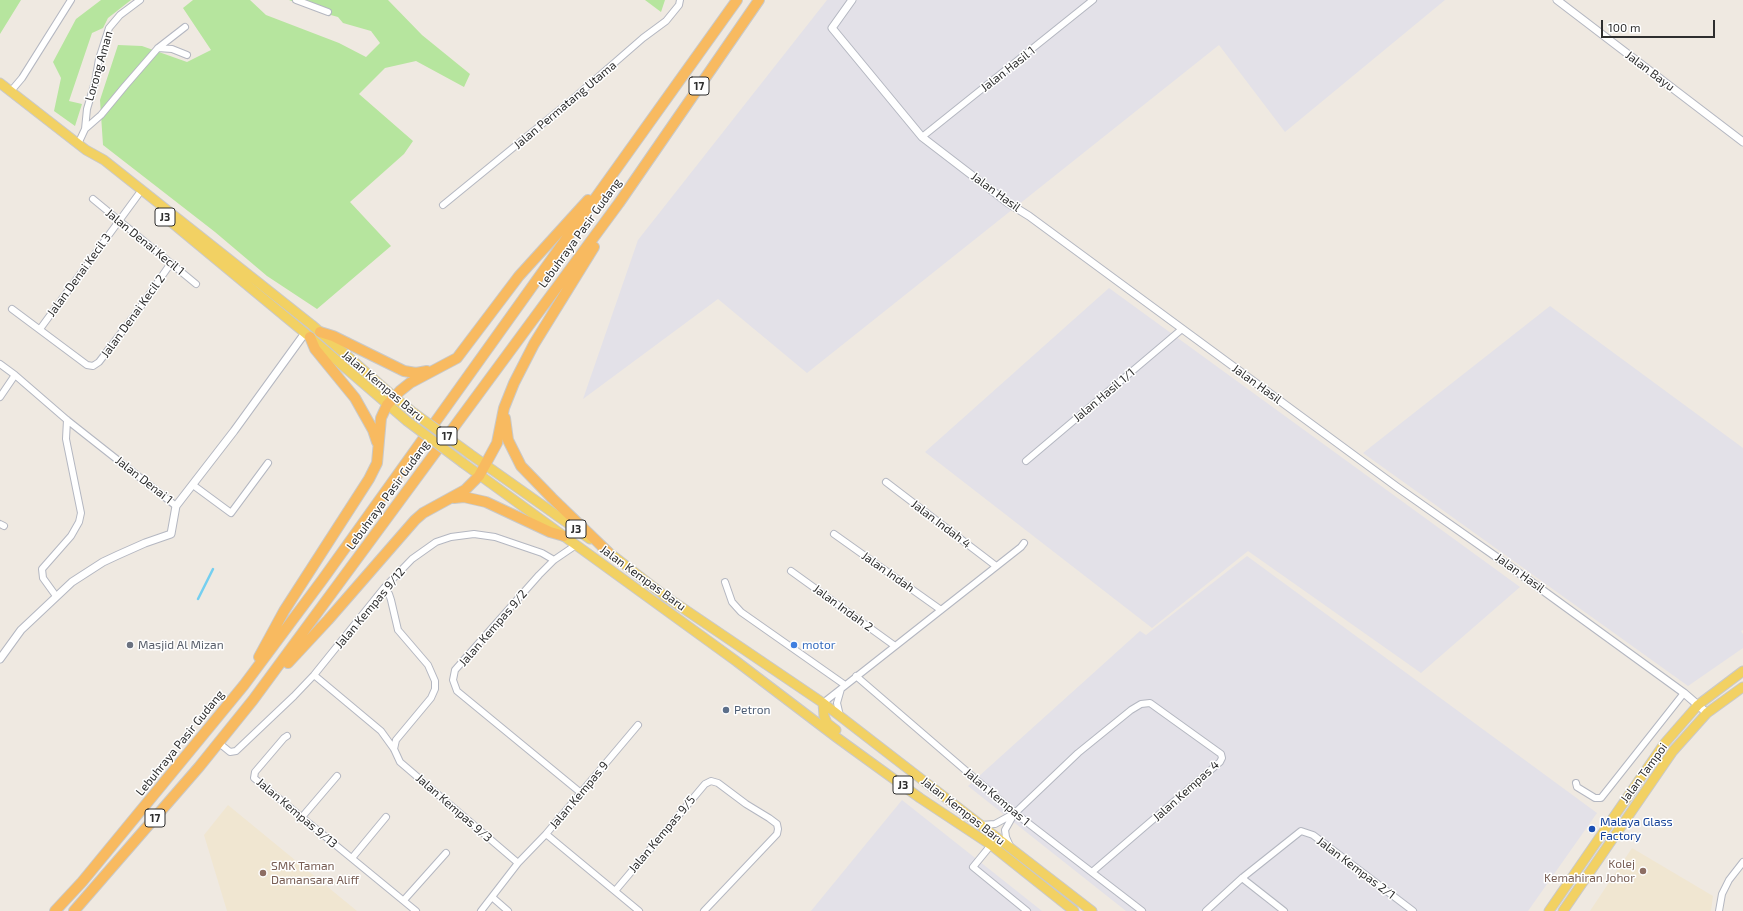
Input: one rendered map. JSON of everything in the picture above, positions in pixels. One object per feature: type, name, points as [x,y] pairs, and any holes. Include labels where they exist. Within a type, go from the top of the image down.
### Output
[{"type":"highway","name":"Lebuhraya Pasir Gudang","points":[[55,911],[82,882],[244,685],[380,502],[736,0]]},
{"type":"highway","name":"Lebuhraya Pasir Gudang","points":[[74,911],[254,700],[619,203],[759,0]]},
{"type":"highway","points":[[244,685],[284,611],[369,479],[377,463],[381,418],[390,401],[400,390],[424,375],[439,369],[457,358],[519,276],[620,165]]},
{"type":"highway","points":[[254,700],[328,620],[415,520],[423,513],[465,490],[479,476],[496,443],[504,408],[514,384],[534,344],[575,280],[619,203]]},
{"type":"highway","points":[[320,332],[333,336],[404,371],[416,373],[439,369]]},
{"type":"highway","points":[[307,335],[315,349],[355,398],[373,430],[379,450]]},
{"type":"highway","points":[[504,408],[508,440],[521,466],[608,552]]},
{"type":"highway","points":[[450,499],[464,497],[486,502],[550,532],[564,536]]},
{"type":"main road","name":"Jalan Kempas Baru","points":[[0,83],[86,150],[104,160],[320,332],[390,401],[407,421],[479,476],[576,544],[920,798],[991,845],[1074,911]]},
{"type":"main road","name":"Jalan Kempas Baru","points":[[86,150],[100,165],[390,401],[414,413],[485,466],[608,552],[665,596],[823,703],[1092,911]]},
{"type":"main road","name":"Jalan Tampoi","points":[[1549,911],[1664,744],[1698,705],[1743,671]]},
{"type":"main road","name":"Jalan Tampoi","points":[[1563,911],[1673,752],[1707,712],[1743,687]]},
{"type":"main road","points":[[823,703],[822,712],[827,723],[856,746],[868,759]]},
{"type":"street","points":[[11,91],[22,78],[71,0]]},
{"type":"street","name":"Lorong Aman","points":[[78,144],[85,129],[87,109],[95,82],[99,59],[109,28],[120,15],[140,0]]},
{"type":"street","points":[[296,0],[328,12]]},
{"type":"street","name":"Jalan Permatang Utama","points":[[443,205],[569,103],[643,38],[666,21],[679,5],[680,0]]},
{"type":"street","points":[[846,4],[852,0]]},
{"type":"street","name":"Jalan Hasil 1","points":[[922,137],[1093,0]]},
{"type":"street","name":"Jalan Bayu","points":[[1557,0],[1743,142]]},
{"type":"street","name":"Jalan Hasil","points":[[846,4],[832,28],[922,137],[1008,203],[1029,216],[1397,487],[1512,568],[1684,693],[1707,712]]},
{"type":"street","points":[[85,129],[101,115],[158,48],[185,27]]},
{"type":"street","points":[[158,48],[172,49],[187,55]]},
{"type":"street","name":"Jalan Denai Kecil 3","points":[[40,329],[138,195]]},
{"type":"street","name":"Jalan Denai Kecil 1","points":[[93,199],[196,284]]},
{"type":"street","name":"Jalan Denai Kecil 2","points":[[40,329],[88,365],[93,366],[99,362],[137,312],[170,263]]},
{"type":"street","points":[[12,309],[40,329]]},
{"type":"street","name":"Jalan Hasil 1/1","points":[[1026,461],[1182,329]]},
{"type":"street","name":"Jalan Denai 1","points":[[0,364],[67,420],[176,506],[307,335]]},
{"type":"street","points":[[0,397],[15,375]]},
{"type":"street","points":[[56,596],[43,578],[42,569],[71,536],[81,513],[66,438],[67,420]]},
{"type":"street","points":[[192,486],[231,513],[268,463]]},
{"type":"street","name":"Jalan Indah 4","points":[[886,482],[996,566]]},
{"type":"street","points":[[0,659],[22,630],[72,582],[103,562],[145,543],[171,534],[176,506]]},
{"type":"street","name":"Jalan Kempas 9/12","points":[[218,743],[230,752],[236,751],[314,675],[384,588],[412,559],[424,549],[436,542],[451,537],[474,534],[495,537],[542,553],[554,560]]},
{"type":"street","name":"Jalan Indah","points":[[834,534],[941,610]]},
{"type":"street","points":[[823,703],[1021,547],[1024,543]]},
{"type":"street","name":"Jalan Kempas 9/2","points":[[576,544],[554,560],[539,575],[455,670],[453,680],[457,691],[581,793]]},
{"type":"street","name":"Jalan Indah 2","points":[[791,571],[895,646]]},
{"type":"street","points":[[725,582],[732,602],[741,612],[843,687]]},
{"type":"street","points":[[384,588],[389,594],[398,630],[428,666],[435,681],[435,689],[431,698],[396,740],[394,749]]},
{"type":"street","name":"Jalan Kempas 9/3","points":[[314,675],[381,731],[394,749],[400,762],[518,863]]},
{"type":"street","name":"Jalan Kempas 1","points":[[856,676],[1015,813],[1142,911]]},
{"type":"street","points":[[841,717],[837,703],[843,687]]},
{"type":"street","points":[[1576,783],[1577,787],[1583,791],[1595,798],[1601,798],[1684,693]]},
{"type":"street","name":"Jalan Kempas 4","points":[[1015,813],[1078,753],[1141,704],[1150,703],[1221,754],[1222,758],[1220,762],[1092,872]]},
{"type":"street","name":"Jalan Kempas 9","points":[[481,911],[518,863],[546,834],[638,725]]},
{"type":"street","name":"Jalan Kempas 9/13","points":[[287,736],[254,775],[254,778],[416,911]]},
{"type":"street","points":[[302,817],[337,776]]},
{"type":"street","name":"Jalan Kempas 9/5","points":[[615,890],[705,784],[711,781],[718,783],[746,804],[769,818],[777,824],[778,829],[777,834],[704,911]]},
{"type":"street","points":[[981,825],[989,825],[1000,822],[1015,813]]},
{"type":"street","points":[[1012,850],[1006,837],[1005,830],[1015,813]]},
{"type":"street","points":[[352,858],[386,817]]},
{"type":"street","name":"Jalan Kempas 2/1","points":[[1206,911],[1242,878],[1301,831],[1313,835],[1413,911]]},
{"type":"street","points":[[546,834],[639,911]]},
{"type":"street","points":[[991,845],[973,867],[1027,911]]},
{"type":"street","points":[[404,900],[446,853]]},
{"type":"street","points":[[1718,911],[1722,894],[1729,880],[1743,862]]},
{"type":"street","points":[[1242,878],[1284,911]]},
{"type":"street","points":[[492,897],[508,911]]},
{"type":"shaded area","points":[[827,0],[1445,0],[1285,132],[1219,45],[807,373],[718,299],[583,399],[638,240]]},
{"type":"shaded area","points":[[1109,288],[1520,587],[1421,673],[1248,551],[1152,628],[925,452]]},
{"type":"shaded area","points":[[1550,306],[1743,448],[1743,630],[1741,631],[1743,634],[1743,648],[1688,686],[1363,453]]},
{"type":"shaded area","points":[[1247,556],[1597,813],[1528,911],[1126,911],[968,786],[1140,631],[1146,635]]},
{"type":"shaded area","points":[[902,800],[1042,911],[811,911]]},
{"type":"shaded area","name":"SMK Taman Damansara Aliff","points":[[228,805],[357,911],[227,911],[204,835]]},
{"type":"shaded area","name":"Kolej Kemahiran Johor","points":[[1632,848],[1713,896],[1711,911],[1590,911]]},
{"type":"green space","points":[[0,0],[21,0],[0,34]]},
{"type":"green space","points":[[101,0],[131,0],[108,18],[103,28],[92,33],[69,101],[82,104],[75,126],[54,111],[61,78],[53,62],[76,19]]},
{"type":"green space","points":[[193,0],[250,0],[266,15],[339,43],[366,57],[380,43],[371,31],[343,23],[338,17],[289,0],[388,0],[422,35],[470,74],[464,87],[416,61],[385,68],[359,94],[413,141],[404,154],[350,202],[391,246],[317,309],[267,276],[215,232],[103,145],[100,100],[118,45],[142,46],[187,62],[211,50],[183,8]]},
{"type":"green space","points":[[645,0],[665,0],[661,12]]},
{"type":"waterway","points":[[198,599],[213,569]]},
{"type":"place","name":"Masjid Al Mizan","points":[[130,645]]},
{"type":"place","name":"motor","points":[[794,645]]},
{"type":"place","name":"Petron","points":[[726,710]]},
{"type":"place","name":"Malaya Glass Factory","points":[[1592,829]]},
{"type":"place","name":"Kolej Kemahiran Johor","points":[[1643,871]]},
{"type":"place","name":"SMK Taman Damansara Aliff","points":[[263,873]]}]
